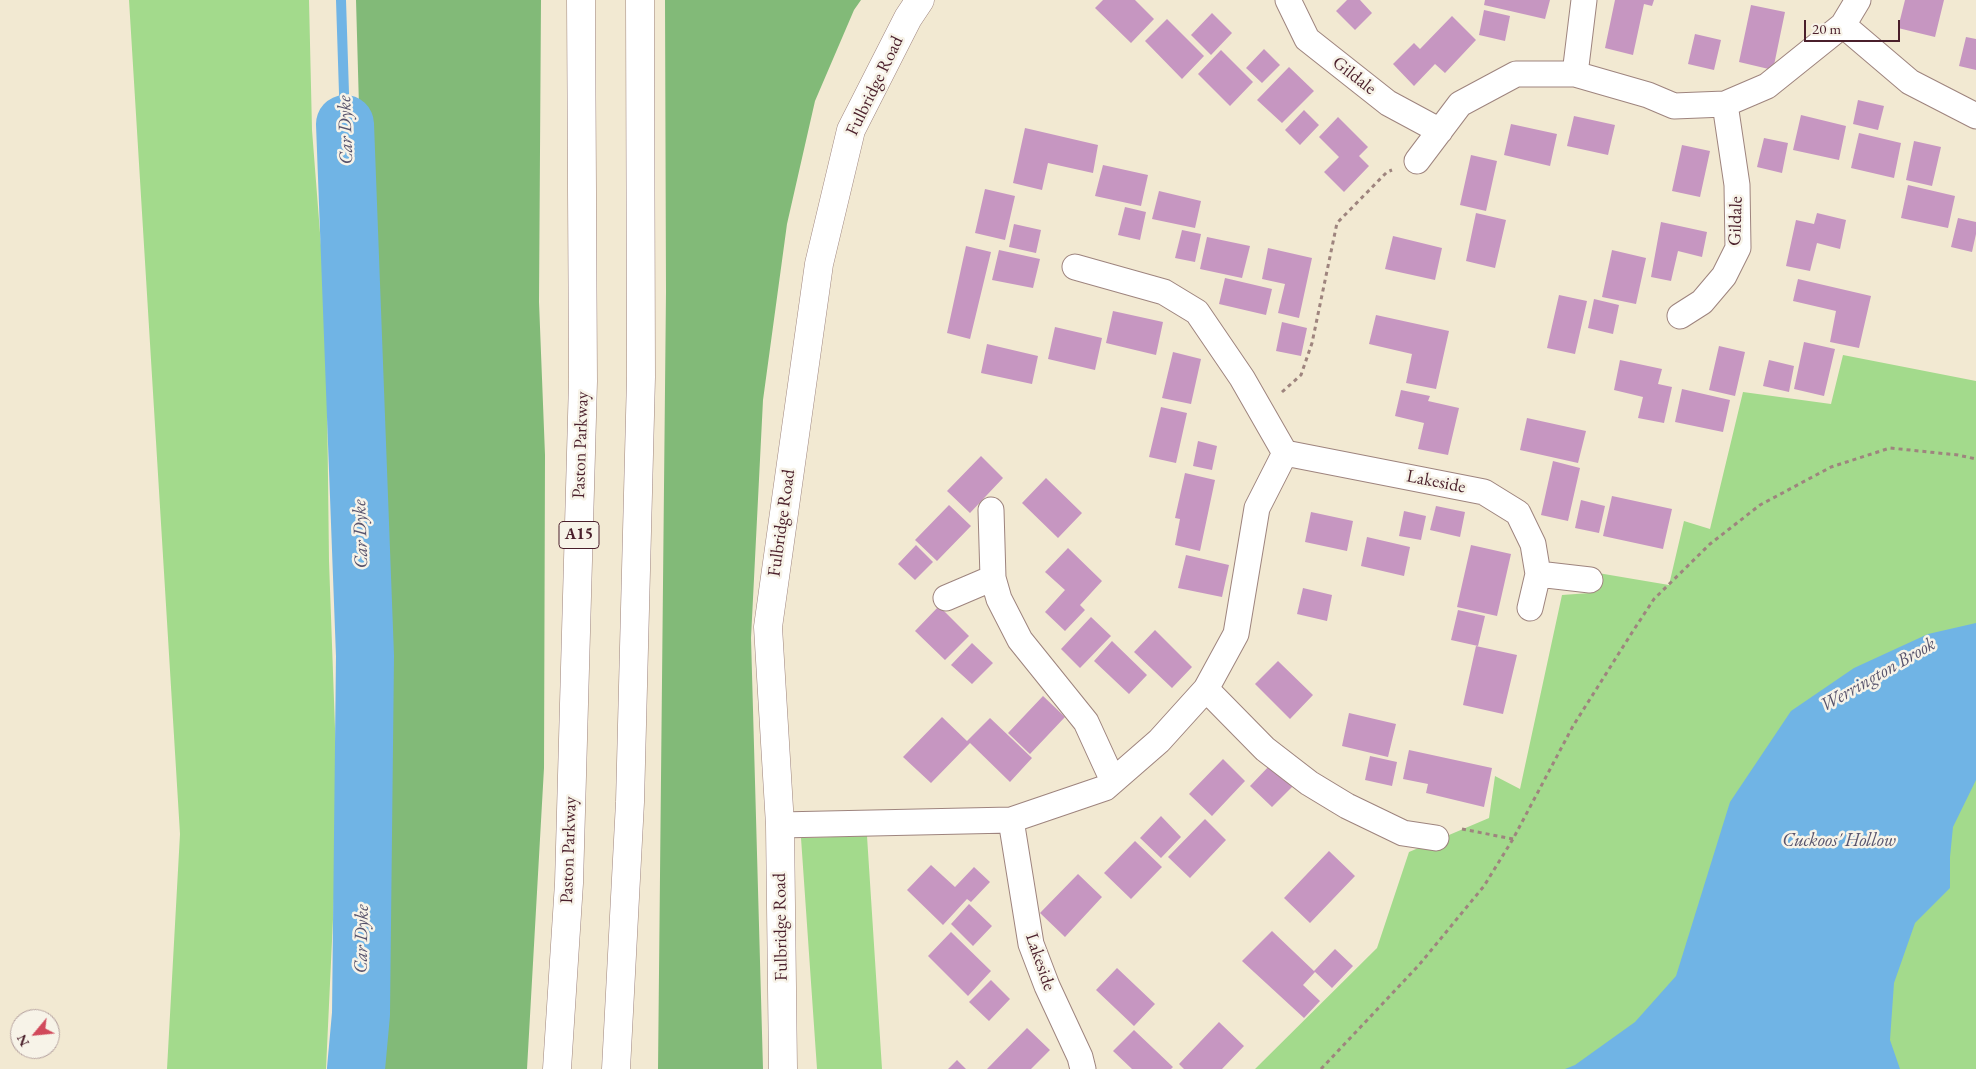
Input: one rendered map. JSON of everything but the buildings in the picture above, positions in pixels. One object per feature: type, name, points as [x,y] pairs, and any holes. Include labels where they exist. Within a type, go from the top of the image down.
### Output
[{"type":"main road","name":"Paston Parkway","points":[[557,1069],[569,883],[583,381],[582,0]]},
{"type":"main road","points":[[616,1069],[630,802],[641,377],[640,0]]},
{"type":"main road","name":"Fulbridge Road","points":[[783,1069],[780,825],[768,627],[819,264],[851,130],[908,18],[920,0]]},
{"type":"street","name":"Gildale","points":[[1288,0],[1307,39],[1388,103],[1440,131]]},
{"type":"street","points":[[1574,74],[1584,0]]},
{"type":"street","points":[[1417,161],[1460,104],[1516,74],[1574,74],[1648,95],[1674,106],[1725,104],[1767,86],[1842,25],[1858,0]]},
{"type":"street","points":[[1842,25],[1910,82],[1976,116]]},
{"type":"street","name":"Gildale","points":[[1680,316],[1702,302],[1714,289],[1724,276],[1738,248],[1737,185],[1725,104]]},
{"type":"street","points":[[780,825],[1011,820],[1105,788],[1159,741],[1206,689],[1236,634],[1257,508],[1285,453],[1242,378],[1197,312],[1164,292],[1075,267]]},
{"type":"street","name":"Lakeside","points":[[1285,453],[1484,492],[1518,513],[1533,544],[1538,574],[1530,608]]},
{"type":"street","points":[[991,510],[993,578],[999,599],[1020,640],[1086,722],[1113,781]]},
{"type":"street","points":[[1538,574],[1590,580]]},
{"type":"street","points":[[946,598],[993,578]]},
{"type":"street","points":[[1206,689],[1265,749],[1309,783],[1347,806],[1403,833],[1436,838]]},
{"type":"street","name":"Lakeside","points":[[1011,820],[1031,944],[1047,986],[1080,1057],[1083,1069]]},
{"type":"path","points":[[1261,411],[1301,375],[1312,343],[1337,223],[1387,172],[1417,161]]},
{"type":"path","points":[[1321,1069],[1419,965],[1484,886],[1513,839],[1573,726],[1638,623],[1654,599],[1710,544],[1760,505],[1784,492],[1831,467],[1890,448],[1958,455],[1976,459]]},
{"type":"path","points":[[1436,838],[1450,827],[1513,839]]},
{"type":"green space","points":[[129,0],[309,0],[312,130],[326,310],[329,561],[338,812],[326,1069],[167,1069],[180,834]]},
{"type":"green space","points":[[356,0],[541,0],[539,302],[545,455],[544,768],[527,1069],[379,1069],[383,959]]},
{"type":"green space","points":[[665,0],[861,0],[854,10],[815,101],[787,224],[763,400],[751,638],[763,1069],[658,1069],[666,292]]},
{"type":"green space","points":[[1843,355],[1976,381],[1976,1069],[1255,1069],[1377,948],[1409,852],[1489,818],[1495,776],[1520,789],[1562,595],[1590,593],[1598,573],[1669,585],[1684,521],[1710,529],[1743,392],[1831,404]]},
{"type":"green space","points":[[867,836],[882,1069],[817,1069],[801,838]]},
{"type":"water","name":"Cuckoos' Hollow","points":[[1976,623],[1976,780],[1953,827],[1950,857],[1950,888],[1915,923],[1894,983],[1890,1040],[1900,1069],[1565,1069],[1575,1065],[1635,1022],[1676,976],[1730,802],[1791,711],[1854,668],[1928,634]]},
{"type":"waterway","name":"Car Dyke","points":[[341,0],[345,124]]},
{"type":"waterway","name":"Car Dyke","points":[[345,124],[365,656],[361,1014],[356,1069]]},
{"type":"water label","name":"Werrington Brook","points":[[1878,675]]}]
